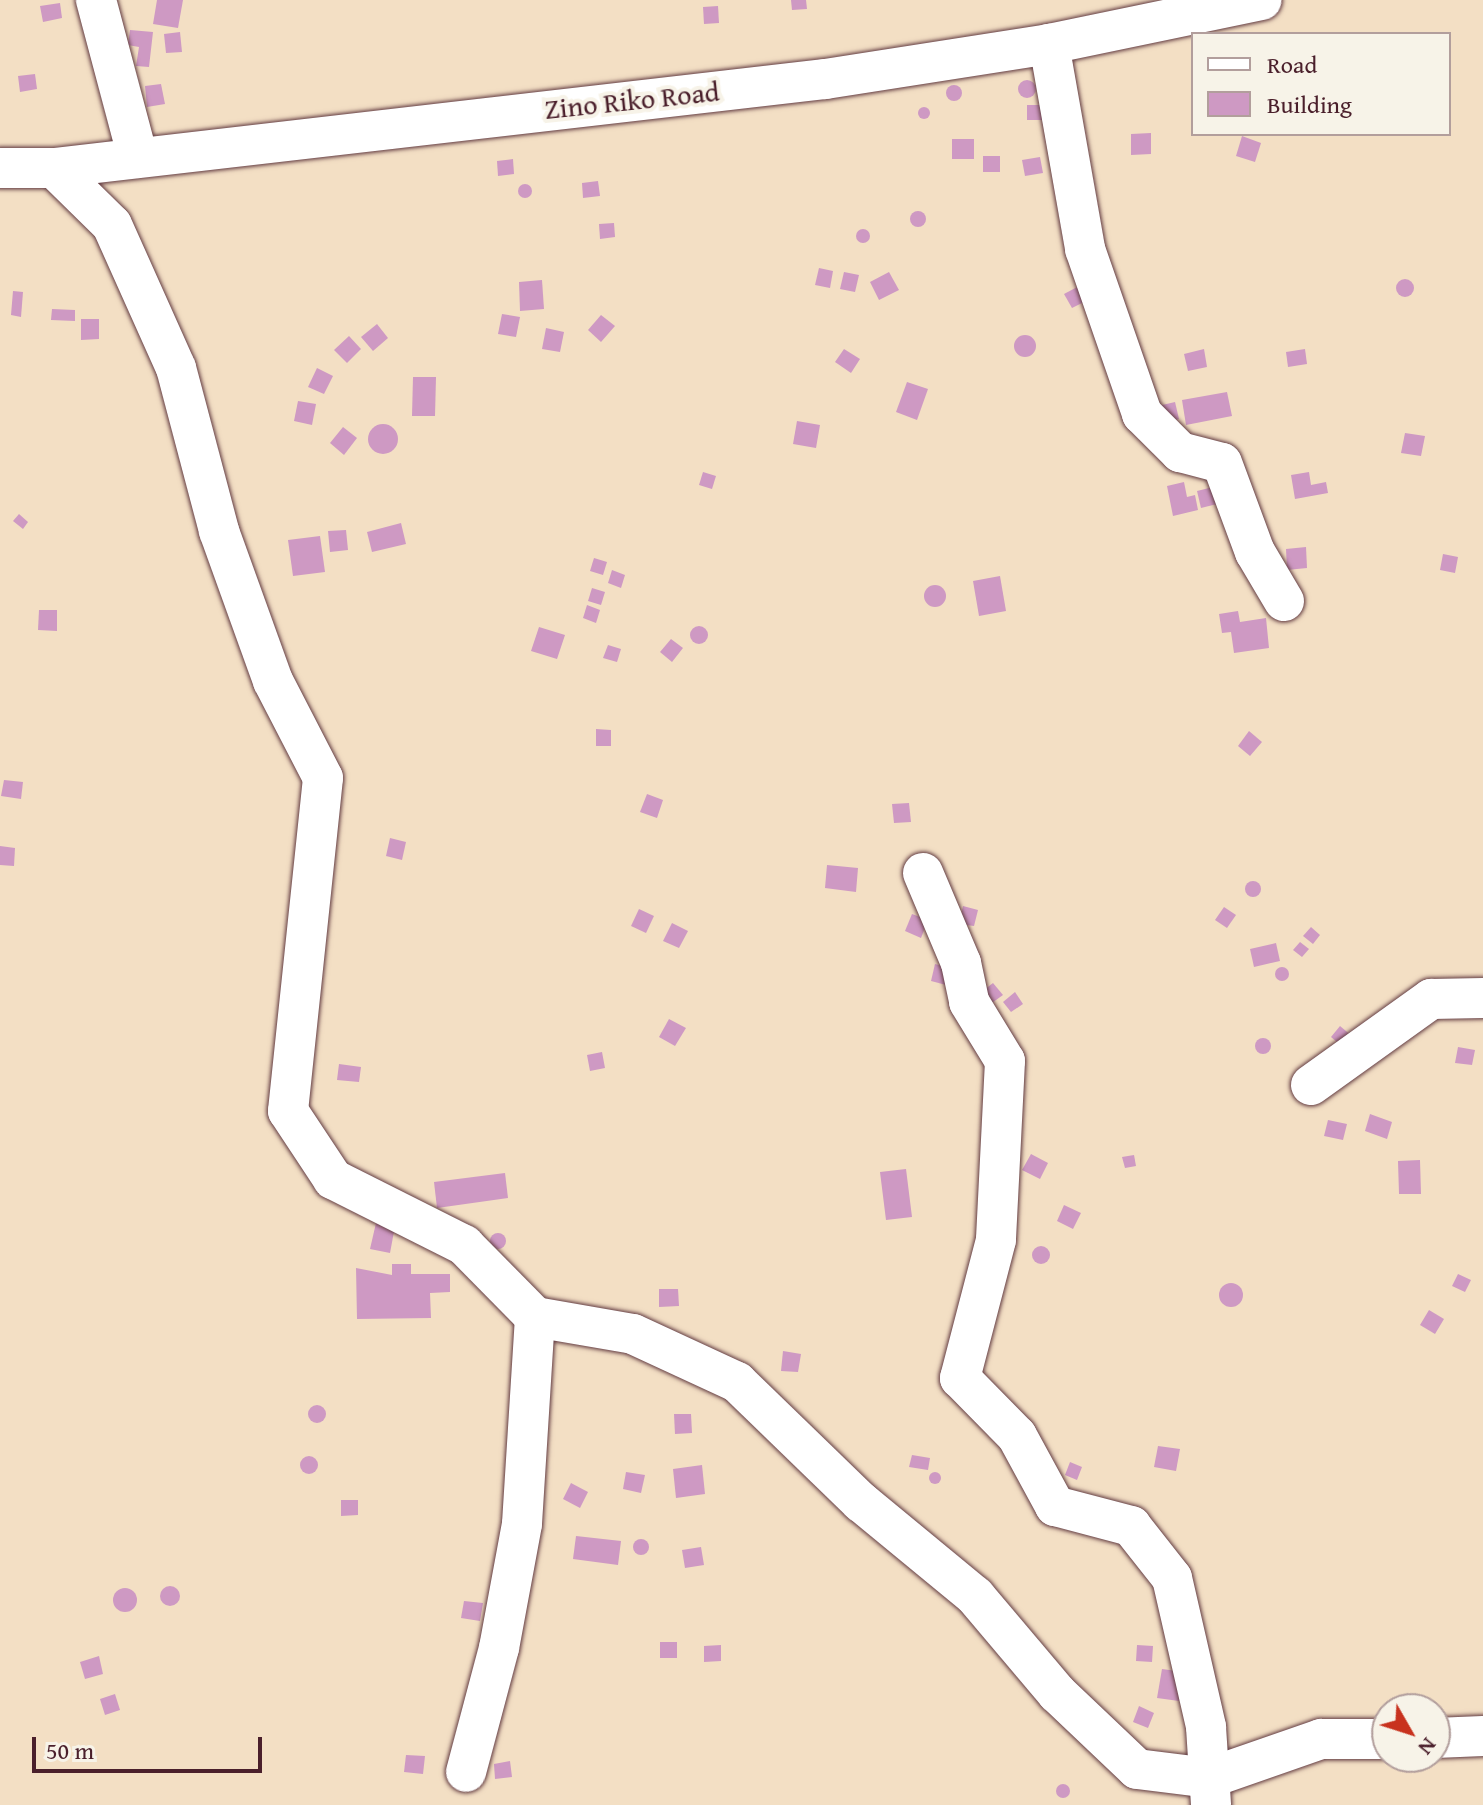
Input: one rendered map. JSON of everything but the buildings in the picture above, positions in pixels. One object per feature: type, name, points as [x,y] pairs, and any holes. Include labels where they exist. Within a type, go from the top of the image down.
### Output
[{"type":"street","points":[[96,0],[138,158]]},
{"type":"street","name":"Zino Riko Road","points":[[0,168],[54,168],[826,79],[1049,44],[1261,0]]},
{"type":"street","points":[[1049,44],[1085,249],[1142,414],[1180,452],[1222,463],[1255,552],[1284,601]]},
{"type":"street","points":[[54,168],[112,225],[176,368],[224,546],[273,681],[323,778],[288,1111],[333,1179],[464,1245],[535,1317],[633,1334],[737,1382],[861,1502],[975,1596],[1057,1693],[1137,1769],[1210,1791],[1321,1739],[1371,1739]]},
{"type":"street","points":[[923,873],[961,963],[969,1002],[1005,1061],[996,1240],[960,1378],[1017,1436],[1055,1506],[1131,1526],[1172,1578],[1206,1727],[1210,1791]]},
{"type":"street","points":[[1311,1085],[1431,999],[1483,998]]},
{"type":"street","points":[[466,1772],[499,1648],[522,1524],[535,1317]]},
{"type":"street","points":[[1451,1737],[1483,1736]]}]
